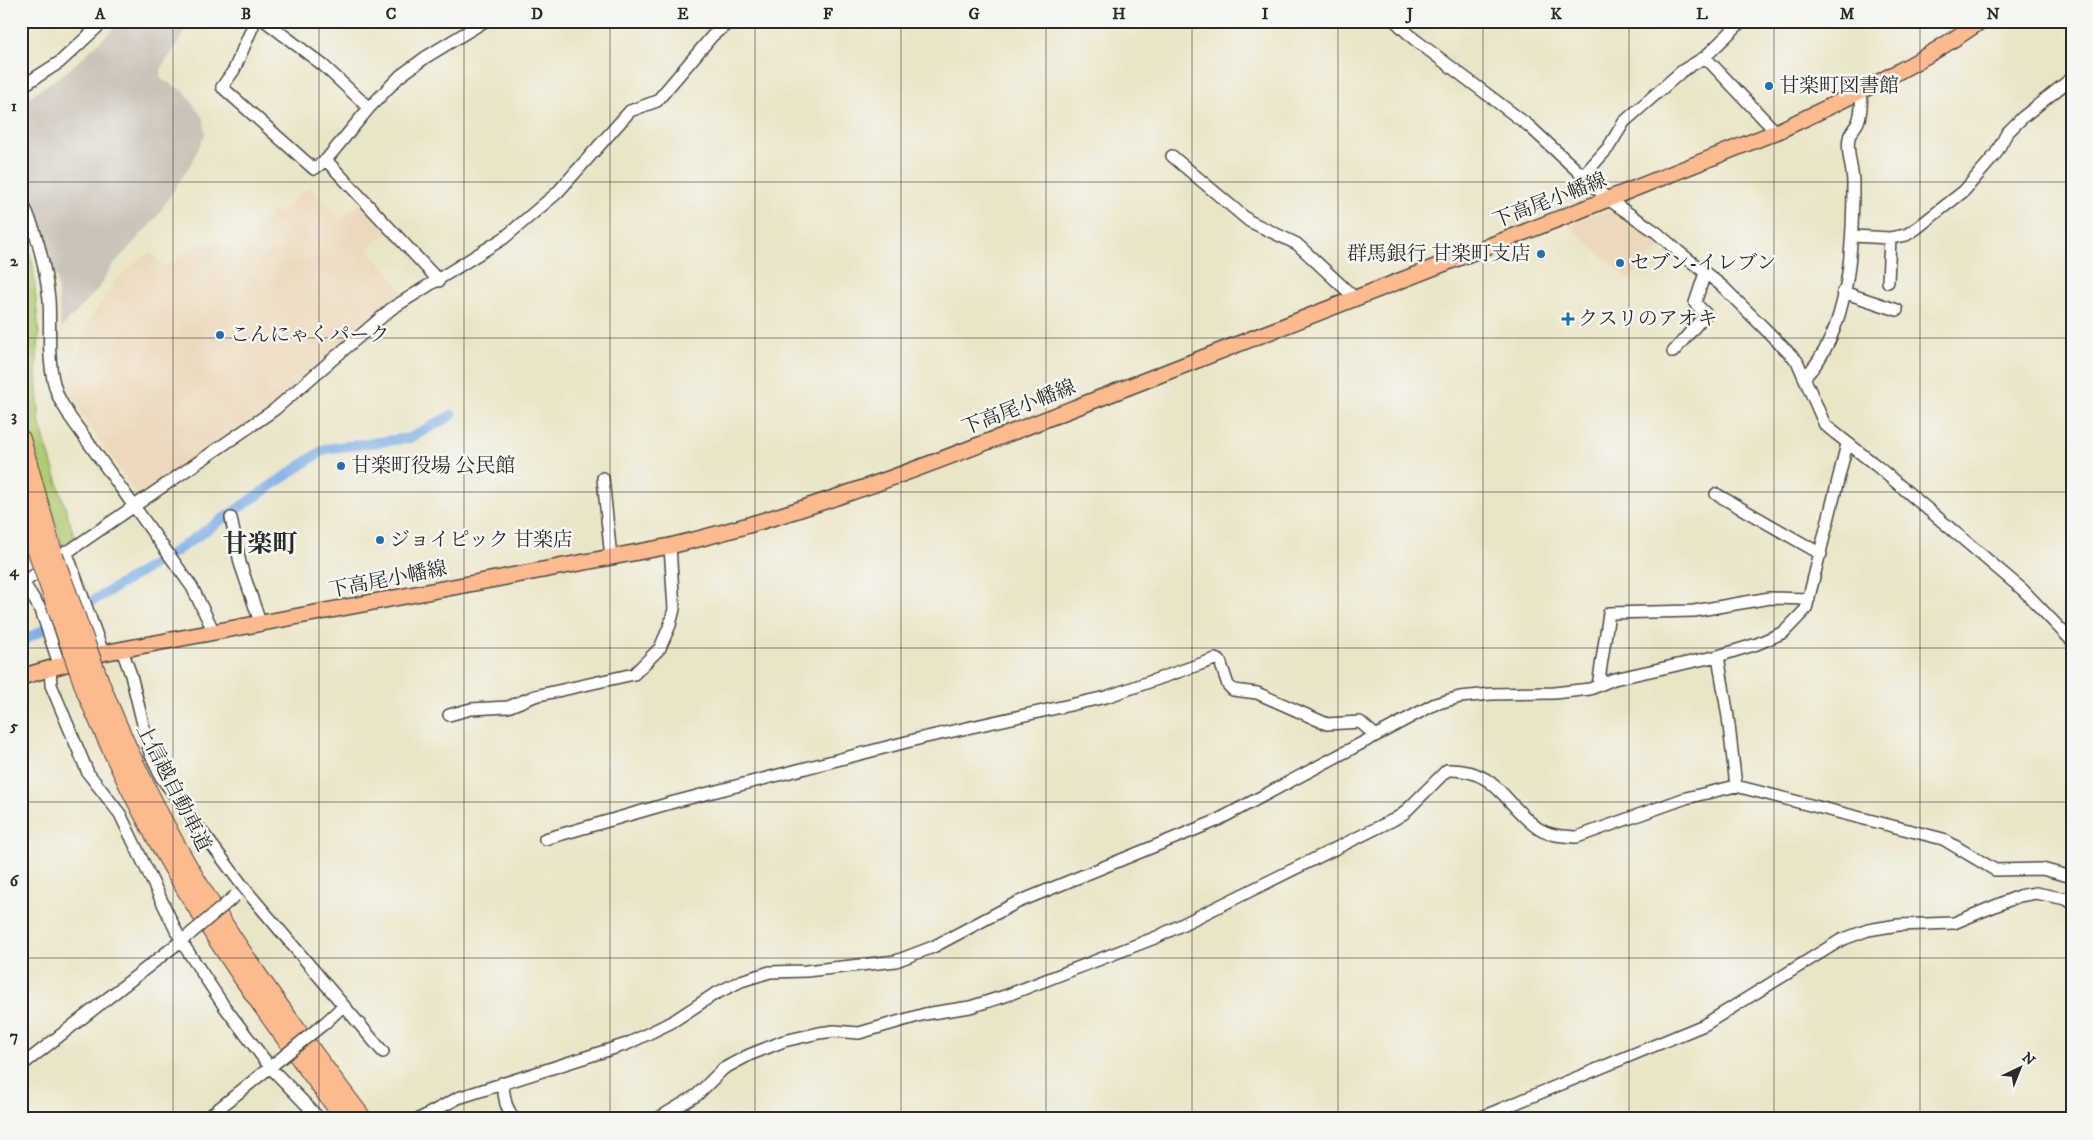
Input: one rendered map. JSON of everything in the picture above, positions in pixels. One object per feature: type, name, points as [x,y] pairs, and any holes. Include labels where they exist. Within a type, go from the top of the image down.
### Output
[{"type":"highway","name":"上信越自動車道","points":[[21,439],[94,689],[126,781],[190,896],[232,963],[346,1119]]},
{"type":"highway","name":"上信越自動車道","points":[[21,498],[54,557]]},
{"type":"highway","name":"上信越自動車道","points":[[94,689],[168,831],[212,906],[272,996],[363,1119]]},
{"type":"main road","name":"下高尾小幡線","points":[[21,677],[103,653],[610,558],[670,546],[748,526],[937,462],[1609,200],[1776,132],[1862,91],[1946,46],[1981,21]]},
{"type":"street","points":[[21,86],[60,62],[104,21]]},
{"type":"street","points":[[256,21],[234,70],[222,87],[314,169],[326,160],[369,108],[400,76],[485,21]]},
{"type":"street","points":[[266,21],[324,66],[369,108]]},
{"type":"street","points":[[320,1119],[272,1066],[224,1006],[185,938],[120,814],[88,773],[51,685],[54,666],[41,610],[22,581],[54,557],[134,506],[274,410],[392,309],[439,281],[504,238],[557,193],[630,111],[657,101],[713,35],[731,21]]},
{"type":"street","points":[[1395,21],[1414,39],[1528,126],[1609,200],[1656,232],[1722,286],[1797,361],[1824,425],[1878,467],[2023,590],[2072,641]]},
{"type":"street","points":[[1582,177],[1608,148],[1624,122],[1682,71],[1705,57],[1742,21]]},
{"type":"street","points":[[1705,57],[1776,132]]},
{"type":"street","points":[[1854,236],[1890,238],[1906,235],[1917,228],[1964,191],[1995,155],[2007,132],[2023,116],[2072,78]]},
{"type":"street","points":[[1805,377],[1816,364],[1834,332],[1843,292],[1854,236],[1853,172],[1849,154],[1849,137],[1859,121],[1862,91]]},
{"type":"street","points":[[1172,156],[1250,221],[1297,244],[1356,298]]},
{"type":"street","points":[[326,160],[439,281]]},
{"type":"street","points":[[21,200],[30,216],[38,241],[46,282],[52,367],[57,394],[70,417],[192,587],[214,632]]},
{"type":"street","points":[[1888,282],[1890,238]]},
{"type":"street","points":[[1673,352],[1706,314],[1695,303],[1705,273]]},
{"type":"street","points":[[1843,292],[1897,310]]},
{"type":"street","points":[[419,1119],[458,1098],[627,1044],[672,1022],[713,995],[741,981],[770,972],[806,971],[896,961],[933,948],[1016,903],[1216,822],[1435,704],[1460,697],[1554,693],[1590,689],[1614,680],[1718,656],[1757,644],[1784,632],[1806,609],[1847,444]]},
{"type":"street","points":[[603,478],[610,558]]},
{"type":"street","points":[[1716,494],[1821,554]]},
{"type":"street","points":[[231,518],[240,563],[261,624]]},
{"type":"street","points":[[449,715],[471,709],[508,706],[535,696],[634,674],[660,648],[670,624],[674,609],[670,546]]},
{"type":"street","points":[[54,557],[103,653]]},
{"type":"street","points":[[1598,686],[1609,613],[1694,611],[1770,598],[1809,599]]},
{"type":"street","points":[[122,650],[131,675],[150,753],[161,777],[245,889],[383,1052]]},
{"type":"street","points":[[1718,656],[1728,717],[1736,786]]},
{"type":"street","points":[[545,839],[674,802],[922,738],[1106,697],[1214,659],[1220,660],[1228,685],[1233,690],[1257,692],[1327,724],[1360,722],[1375,735]]},
{"type":"street","points":[[657,1119],[697,1095],[723,1069],[749,1055],[784,1042],[834,1031],[859,1033],[925,1014],[970,1007],[1157,937],[1393,820],[1403,814],[1448,770],[1467,771],[1488,780],[1539,829],[1559,836],[1576,837],[1686,798],[1736,786],[1943,839],[1995,870],[2042,869],[2072,877]]},
{"type":"street","points":[[21,1066],[245,889]]},
{"type":"street","points":[[1477,1119],[1711,1021],[1841,940],[1854,934],[1898,925],[1954,922],[2019,896],[2036,893],[2066,899],[2072,903]]},
{"type":"street","points":[[206,1119],[326,1022],[343,1006]]},
{"type":"street","points":[[502,1083],[506,1104],[513,1119]]},
{"type":"shaded area","points":[[122,21],[189,21],[177,45],[162,66],[160,76],[163,80],[185,92],[204,120],[205,134],[193,160],[156,218],[112,266],[98,289],[61,328],[57,280],[38,212],[21,179],[21,102],[69,70]]},
{"type":"shaded area","name":"こんにゃくパーク","points":[[310,186],[340,219],[361,203],[390,232],[367,248],[407,296],[277,405],[143,496],[138,495],[81,414],[65,379],[79,358],[84,329],[116,279],[149,252],[166,267],[193,247],[213,241],[235,249],[274,211],[278,214]]},
{"type":"shaded area","points":[[1619,212],[1663,243],[1629,280],[1567,224],[1598,213]]},
{"type":"green space","points":[[21,220],[33,266],[39,334],[36,374],[40,425],[75,539],[62,545],[21,398]]},
{"type":"waterway","points":[[79,609],[173,553],[325,449],[410,438],[452,415]]},
{"type":"waterway","points":[[21,642],[64,618]]},
{"type":"place","name":"甘楽町図書館","points":[[1769,86]]},
{"type":"place","name":"群馬銀行 甘楽町支店","points":[[1541,254]]},
{"type":"place","name":"セブン-イレブン","points":[[1620,263]]},
{"type":"place","name":"クスリのアオキ","points":[[1568,319]]},
{"type":"place","name":"こんにゃくパーク","points":[[220,335]]},
{"type":"place","name":"甘楽町役場 公民館","points":[[341,466]]},
{"type":"place","name":"ジョイピック 甘楽店","points":[[380,540]]},
{"type":"district","name":"甘楽町","points":[[260,544]]}]
